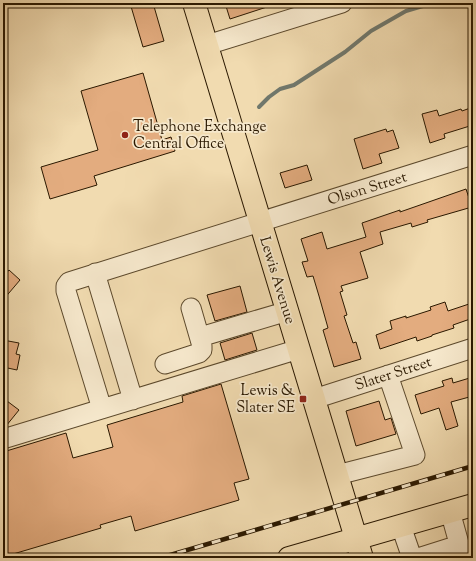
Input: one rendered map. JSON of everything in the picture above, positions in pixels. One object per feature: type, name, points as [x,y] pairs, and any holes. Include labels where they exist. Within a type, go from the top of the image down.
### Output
[{"type":"main road","name":"Lewis Avenue","points":[[194,3],[359,548]]},
{"type":"main road","points":[[289,558],[359,548],[401,526],[473,504]]},
{"type":"street","points":[[207,45],[342,3]]},
{"type":"street","name":"Olson Street","points":[[102,409],[66,291],[66,286],[69,282],[473,155]]},
{"type":"street","points":[[95,273],[133,400]]},
{"type":"street","points":[[164,364],[199,353],[202,350],[200,337],[191,308]]},
{"type":"street","points":[[200,337],[288,311]]},
{"type":"street","name":"Slater Street","points":[[314,398],[473,348]]},
{"type":"street","points":[[3,439],[299,349]]},
{"type":"street","points":[[337,475],[415,455],[388,375]]},
{"type":"street","points":[[418,558],[461,552],[450,511]]},
{"type":"street","points":[[401,526],[412,558]]},
{"type":"building","points":[[130,3],[153,3],[164,41],[143,47]]},
{"type":"building","points":[[225,3],[273,3],[273,5],[230,19]]},
{"type":"building","name":"Telephone Exchange Central Office","points":[[143,73],[162,140],[171,137],[175,151],[94,176],[97,185],[50,199],[41,167],[98,150],[81,91]]},
{"type":"building","points":[[473,107],[473,125],[444,134],[445,138],[430,143],[422,114],[437,110],[439,116]]},
{"type":"building","points":[[386,129],[387,132],[393,130],[399,148],[379,154],[382,163],[363,169],[354,139]]},
{"type":"building","points":[[307,165],[312,180],[285,188],[280,173]]},
{"type":"building","points":[[466,189],[472,207],[427,220],[428,222],[412,227],[411,223],[380,232],[383,244],[360,252],[368,278],[341,286],[343,291],[340,292],[347,315],[344,316],[353,343],[356,342],[361,359],[334,367],[323,330],[328,328],[313,276],[307,277],[302,262],[308,261],[301,239],[322,232],[327,249],[366,237],[362,223],[400,210],[400,212]]},
{"type":"building","points":[[9,270],[20,280],[3,300],[3,277]]},
{"type":"building","points":[[240,286],[247,312],[215,321],[207,295]]},
{"type":"building","points":[[445,302],[448,311],[469,304],[473,318],[453,325],[454,328],[417,341],[416,337],[380,349],[376,335],[392,329],[390,321],[406,316],[406,318],[431,310],[430,307]]},
{"type":"building","points":[[252,333],[257,350],[225,360],[220,343]]},
{"type":"building","points":[[3,340],[19,343],[16,354],[20,355],[17,370],[3,367]]},
{"type":"building","points":[[473,377],[473,396],[451,402],[458,426],[446,430],[439,408],[421,414],[415,395],[444,386],[442,381],[452,378],[453,383]]},
{"type":"building","points":[[221,384],[249,479],[234,483],[239,500],[135,531],[131,516],[100,525],[101,528],[3,557],[3,452],[66,433],[73,458],[113,447],[107,425],[183,402],[182,396]]},
{"type":"building","points":[[3,398],[19,410],[3,428]]},
{"type":"building","points":[[379,401],[385,420],[391,418],[396,434],[356,446],[346,411]]},
{"type":"waterway","points":[[259,107],[280,89],[294,85],[345,52],[371,31],[406,11],[433,3]]},
{"type":"railway","points":[[160,558],[473,466]]},
{"type":"place","name":"Telephone Exchange Central Office","points":[[125,135]]},
{"type":"place","name":"Lewis & Slater SE","points":[[303,399]]}]
